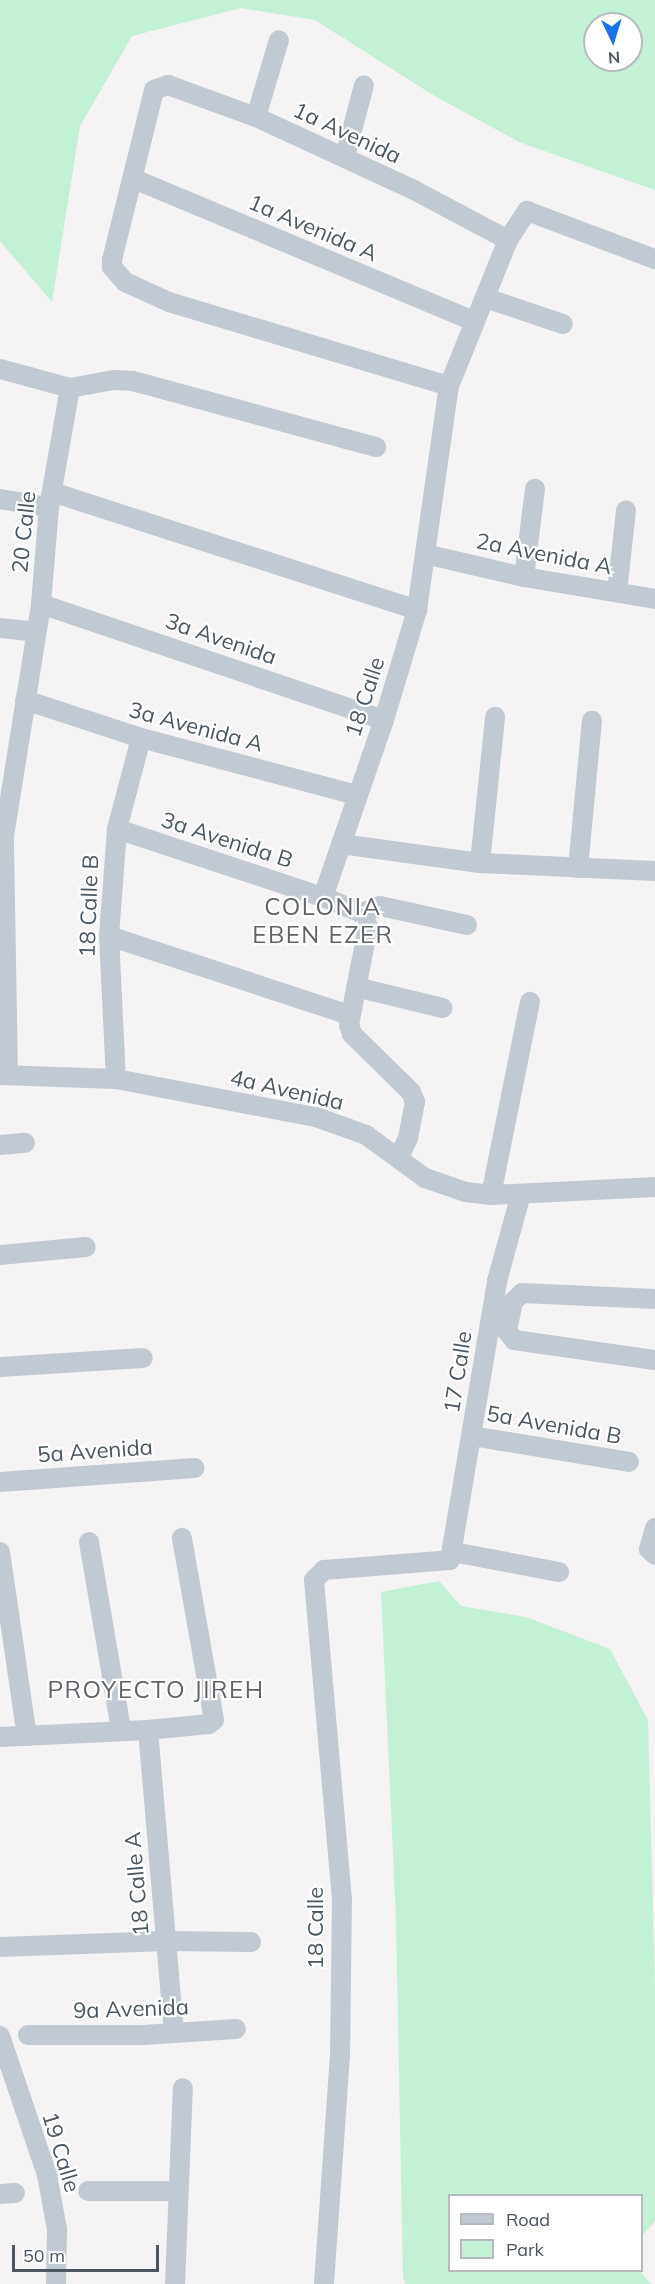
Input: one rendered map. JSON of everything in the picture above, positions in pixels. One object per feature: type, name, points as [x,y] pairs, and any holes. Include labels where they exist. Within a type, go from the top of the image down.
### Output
[{"type":"street","points":[[256,117],[279,40]]},
{"type":"street","name":"1a Avenida","points":[[134,179],[154,90],[160,85],[256,117],[345,157],[508,240]]},
{"type":"street","points":[[345,157],[364,85]]},
{"type":"street","points":[[134,179],[112,267],[125,282],[170,302],[449,386]]},
{"type":"street","name":"1a Avenida A","points":[[134,179],[474,321]]},
{"type":"street","name":"18 Calle","points":[[323,897],[356,795],[384,720],[417,610],[449,386],[508,240],[530,209],[655,259]]},
{"type":"street","points":[[486,298],[563,324]]},
{"type":"street","points":[[0,369],[70,388],[113,380],[133,381],[376,447]]},
{"type":"street","name":"20 Calle","points":[[4,1075],[4,836],[9,745],[25,700],[41,604],[50,499],[70,388]]},
{"type":"street","points":[[524,578],[534,489]]},
{"type":"street","points":[[0,499],[50,499],[417,610]]},
{"type":"street","points":[[617,592],[626,510]]},
{"type":"street","name":"2a Avenida A","points":[[425,554],[524,578],[655,599]]},
{"type":"street","name":"3a Avenida","points":[[41,604],[384,720]]},
{"type":"street","points":[[0,627],[36,632]]},
{"type":"street","name":"3a Avenida A","points":[[25,700],[141,738],[356,795]]},
{"type":"street","points":[[480,863],[495,717]]},
{"type":"street","points":[[578,868],[592,721]]},
{"type":"street","name":"18 Calle B","points":[[116,1079],[109,936],[117,830],[141,738]]},
{"type":"street","name":"3a Avenida B","points":[[117,830],[323,897]]},
{"type":"street","points":[[341,844],[480,863],[655,871]]},
{"type":"street","points":[[323,897],[362,913],[381,906],[467,925]]},
{"type":"street","points":[[362,913],[368,927],[368,942],[348,1015],[352,1034],[411,1092],[415,1102],[408,1138],[399,1157]]},
{"type":"street","points":[[109,936],[348,1015]]},
{"type":"street","points":[[356,987],[442,1008]]},
{"type":"street","points":[[491,1195],[530,1002]]},
{"type":"street","name":"4a Avenida","points":[[4,1075],[116,1079],[316,1117],[366,1135],[443,1187],[491,1195],[655,1187]]},
{"type":"street","points":[[0,1145],[24,1143]]},
{"type":"street","name":"17 Calle","points":[[451,1556],[497,1281],[521,1194]]},
{"type":"street","points":[[0,1255],[86,1247]]},
{"type":"street","points":[[655,1299],[522,1293],[513,1302],[507,1331],[514,1340],[655,1360]]},
{"type":"street","points":[[0,1367],[143,1358]]},
{"type":"street","name":"5a Avenida B","points":[[472,1436],[629,1462]]},
{"type":"street","name":"5a Avenida","points":[[0,1482],[194,1468]]},
{"type":"street","points":[[655,1528],[649,1549],[655,1555]]},
{"type":"street","points":[[0,1737],[148,1730],[209,1724],[214,1720],[182,1538]]},
{"type":"street","points":[[89,1542],[121,1730]]},
{"type":"street","points":[[0,1552],[27,1736]]},
{"type":"street","points":[[451,1556],[559,1572]]},
{"type":"street","name":"18 Calle","points":[[324,2284],[340,2058],[342,1900],[314,1580],[317,1573],[451,1556]]},
{"type":"street","name":"18 Calle A","points":[[148,1730],[174,2033]]},
{"type":"street","points":[[0,1947],[166,1941],[252,1942]]},
{"type":"street","name":"9a Avenida","points":[[28,2035],[174,2033],[236,2029]]},
{"type":"street","name":"19 Calle","points":[[0,2036],[46,2175],[57,2229],[56,2284]]},
{"type":"street","points":[[175,2284],[183,2088]]},
{"type":"street","points":[[88,2192],[178,2191]]},
{"type":"green space","points":[[0,0],[655,0],[655,190],[519,142],[433,95],[315,20],[241,8],[132,36],[80,126],[52,302],[0,241]]},
{"type":"green space","points":[[439,1581],[461,1606],[526,1617],[610,1649],[648,1720],[655,1985],[655,2221],[643,2235],[643,2194],[448,2194],[448,2272],[641,2272],[651,2284],[406,2284],[403,2278],[396,1920],[381,1592]]},
{"type":"district","name":"COLONIA EBEN EZER","points":[[323,921]]},
{"type":"district","name":"PROYECTO JIREH","points":[[156,1690]]}]
